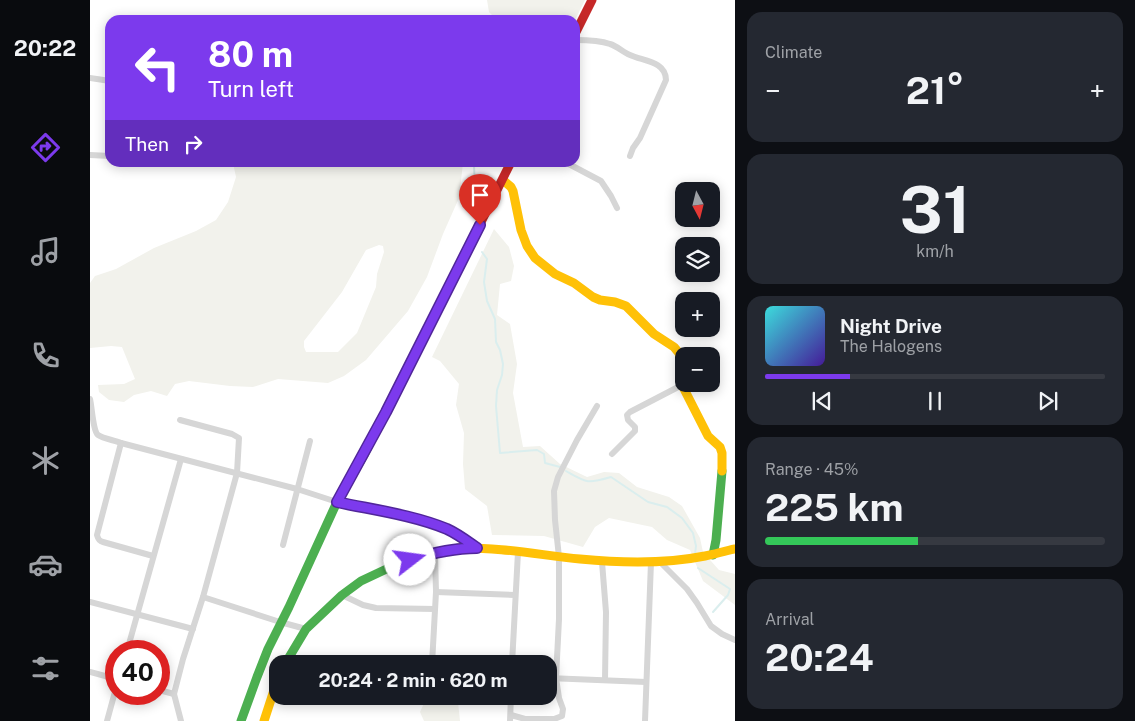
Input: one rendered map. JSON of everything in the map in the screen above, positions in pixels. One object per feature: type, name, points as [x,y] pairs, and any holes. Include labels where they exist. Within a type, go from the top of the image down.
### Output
[{"type":"street","points":[[580,24],[592,0]]},
{"type":"street","points":[[580,41],[611,44],[631,56],[646,60],[662,68],[665,72],[666,80],[630,156]]},
{"type":"street","points":[[90,78],[105,80]]},
{"type":"street","points":[[90,155],[105,156]]},
{"type":"street","points":[[240,721],[280,622],[289,607],[337,502],[386,412],[508,167]]},
{"type":"street","points":[[574,167],[601,181],[617,208]]},
{"type":"street","points":[[502,180],[513,191],[521,230],[527,246],[535,258],[554,274],[574,283],[593,297],[626,306],[654,334],[675,348]]},
{"type":"street","points":[[612,454],[635,431],[635,427],[628,420],[627,415],[675,388]]},
{"type":"street","points":[[686,392],[708,436],[720,447],[722,453],[718,522],[713,554]]},
{"type":"street","points":[[90,399],[94,416],[92,431],[98,435],[297,489],[337,502],[414,518],[454,533],[477,548]]},
{"type":"street","points":[[557,658],[559,557],[554,490],[558,477],[597,406]]},
{"type":"street","points":[[180,420],[232,434],[240,438],[237,473],[174,694],[181,721]]},
{"type":"street","points":[[283,545],[310,441]]},
{"type":"street","points":[[121,442],[97,538],[99,541],[153,556]]},
{"type":"street","points":[[130,640],[181,459]]},
{"type":"street","points":[[291,655],[306,629],[342,595],[361,581],[410,560],[435,553],[460,548],[492,548],[602,562],[655,562],[679,560],[735,549]]},
{"type":"street","points":[[512,655],[518,552]]},
{"type":"street","points":[[432,655],[436,592],[435,553]]},
{"type":"street","points":[[602,562],[606,612],[605,680]]},
{"type":"street","points":[[655,562],[687,589],[698,603],[711,626],[735,640]]},
{"type":"street","points":[[645,721],[655,562]]},
{"type":"street","points":[[436,592],[515,594]]},
{"type":"street","points":[[342,595],[376,608],[435,609]]},
{"type":"street","points":[[203,597],[306,629]]},
{"type":"street","points":[[90,602],[193,629]]},
{"type":"street","points":[[90,672],[105,676]]},
{"type":"street","points":[[557,678],[646,682]]},
{"type":"street","points":[[511,705],[511,718],[554,720],[562,716],[563,713],[557,686]]},
{"type":"street","points":[[170,693],[174,694]]},
{"type":"street","points":[[107,721],[111,705]]},
{"type":"street","points":[[264,721],[269,705]]},
{"type":"shaded area","points":[[487,0],[585,0],[578,15],[492,15],[489,12]]},
{"type":"shaded area","points":[[234,167],[463,167],[459,198],[427,277],[408,311],[366,360],[344,376],[328,383],[278,379],[253,387],[189,381],[175,384],[167,396],[151,391],[134,395],[124,402],[109,400],[99,392],[98,385],[124,384],[135,379],[122,347],[90,348],[90,283],[95,276],[116,269],[154,248],[196,231],[216,220],[228,202],[236,177]],"holes":[[[379,245],[383,246],[384,252],[377,274],[376,287],[357,333],[338,352],[306,352],[304,341],[342,292],[366,250]]]},
{"type":"shaded area","points":[[494,229],[509,247],[514,266],[511,281],[500,284],[497,315],[510,324],[517,364],[513,393],[523,447],[540,446],[560,464],[587,477],[604,472],[619,473],[637,487],[669,497],[682,506],[700,538],[703,552],[719,570],[735,574],[735,605],[703,581],[690,550],[667,540],[652,527],[609,518],[595,527],[583,547],[544,536],[492,535],[487,506],[465,489],[463,464],[464,433],[456,405],[459,384],[440,361],[432,357]]},
{"type":"shaded area","points":[[423,705],[458,705],[460,721],[424,721],[420,712]]},
{"type":"waterway","points":[[472,207],[475,189],[474,167]]},
{"type":"waterway","points":[[482,252],[487,259],[484,282],[487,301],[495,319],[496,342],[503,364],[497,390],[496,406],[500,453],[537,450],[544,454],[545,463],[560,467]]},
{"type":"waterway","points":[[566,471],[587,481],[597,481],[611,477],[648,502],[667,507],[682,518],[693,533],[696,546],[695,554]]},
{"type":"waterway","points":[[698,568],[730,589],[728,595],[713,612]]},
{"type":"traffic: fast","points":[[241,721],[268,649],[337,502],[364,455],[402,380]]},
{"type":"traffic: fast","points":[[713,555],[722,471]]},
{"type":"traffic: fast","points":[[290,655],[306,629],[342,595],[361,581],[395,565],[459,548]]},
{"type":"traffic: slow","points":[[503,180],[513,191],[521,230],[527,246],[535,258],[555,274],[574,283],[593,297],[626,306],[654,334],[674,347],[679,353],[682,385],[708,436],[720,447],[722,471]]},
{"type":"traffic: slow","points":[[459,548],[505,550],[627,562],[690,559],[735,549]]},
{"type":"traffic: slow","points":[[264,721],[269,705]]},
{"type":"traffic: jam","points":[[580,24],[592,0]]},
{"type":"traffic: jam","points":[[402,380],[508,167]]},
{"type":"route","points":[[410,560],[460,548],[477,548],[447,529],[414,518],[337,502],[364,455],[480,225]]}]
